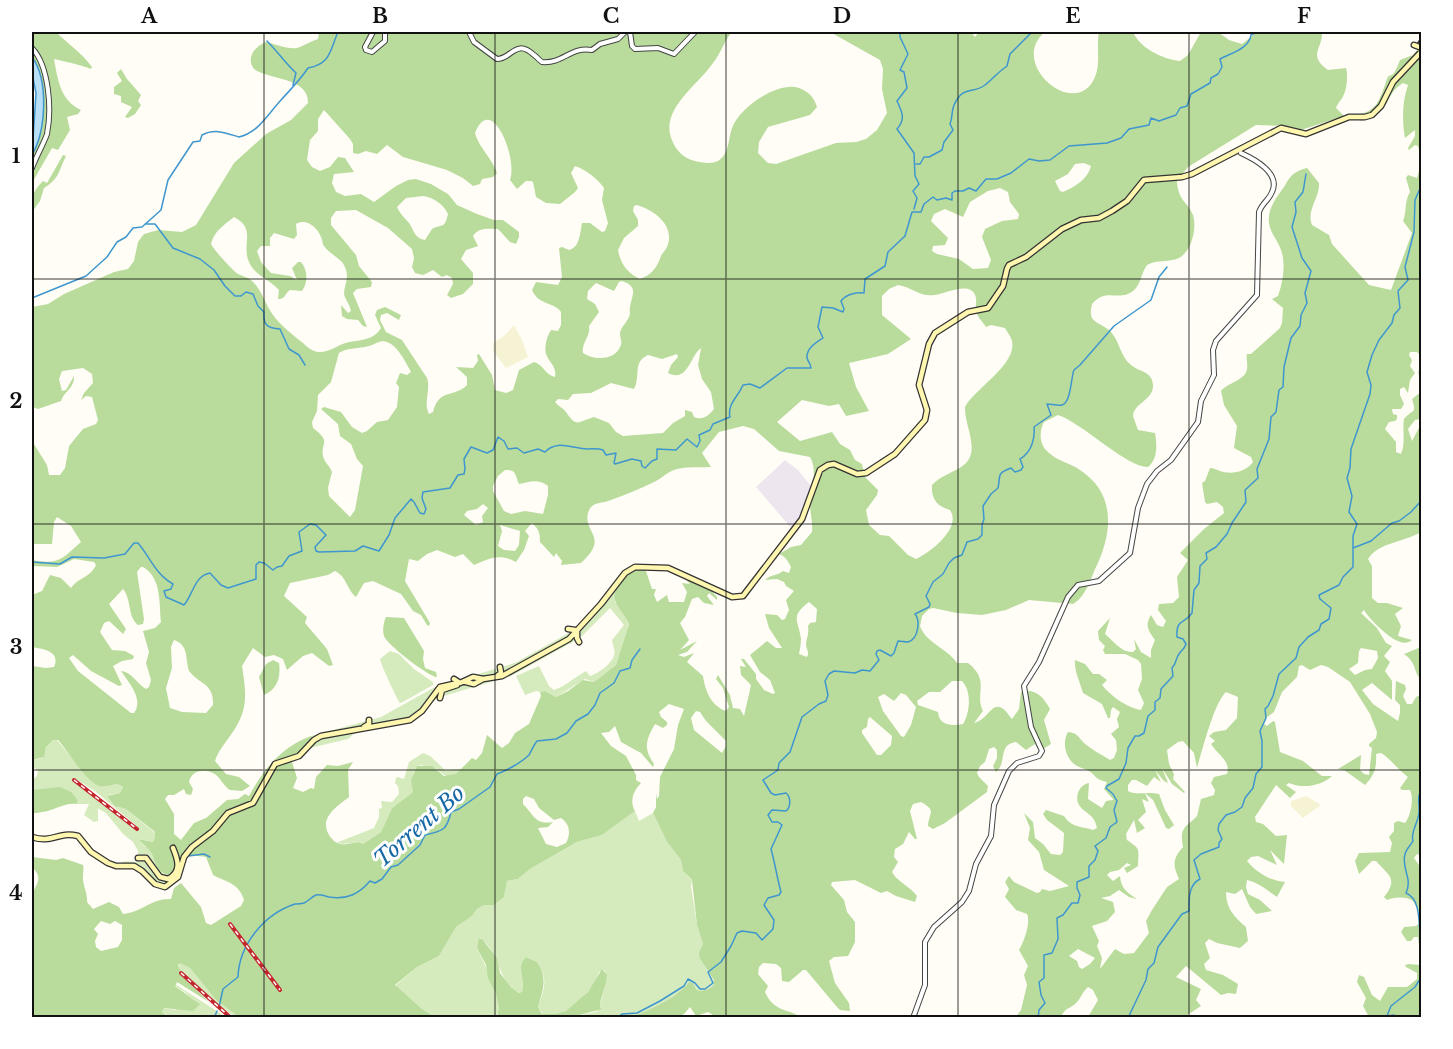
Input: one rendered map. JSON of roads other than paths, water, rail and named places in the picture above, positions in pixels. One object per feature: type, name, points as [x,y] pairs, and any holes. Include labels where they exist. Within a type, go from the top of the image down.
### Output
[{"type":"main road","points":[[138,858],[147,859],[160,877],[168,879],[177,869],[181,854],[213,831],[226,814],[253,802],[275,764],[299,756],[314,740],[323,735],[372,728],[413,718],[423,710],[440,687],[505,674],[537,657],[574,634],[603,602],[624,573],[631,568],[641,566],[668,568],[732,597],[743,596],[802,519],[820,470],[834,464],[857,474],[866,473],[895,454],[925,420],[927,410],[919,385],[928,344],[937,330],[970,311],[989,307],[1003,286],[1009,265],[1026,257],[1059,231],[1081,220],[1102,217],[1126,201],[1144,180],[1185,177],[1275,131],[1286,128],[1308,134],[1349,117],[1372,115],[1381,106],[1389,88],[1420,48]]},
{"type":"main road","points":[[491,678],[500,675],[500,667]]},
{"type":"main road","points":[[505,674],[512,677]]},
{"type":"main road","points":[[454,679],[470,681]]},
{"type":"main road","points":[[440,698],[442,690],[470,681]]},
{"type":"main road","points":[[369,719],[372,728]]},
{"type":"main road","points":[[32,837],[45,840],[63,834],[77,836],[91,852],[108,863],[116,866],[134,866],[164,888],[175,880],[180,872],[181,854]]},
{"type":"street","points":[[373,32],[365,47],[366,50],[372,52],[385,41],[385,32]]},
{"type":"street","points":[[469,32],[474,42],[497,59],[504,58],[513,49],[519,48],[533,54],[542,62],[550,63],[581,48],[592,50],[600,44],[618,39],[625,32]]},
{"type":"street","points":[[630,32],[632,46],[635,49],[654,47],[671,54],[678,52],[695,32]]},
{"type":"street","points":[[32,48],[43,66],[48,98],[47,135],[32,168]]},
{"type":"street","points":[[913,1017],[925,986],[925,942],[934,927],[962,902],[969,891],[976,864],[991,836],[994,805],[1009,771],[1017,763],[1039,756],[1042,751],[1031,727],[1024,693],[1027,679],[1039,662],[1068,597],[1075,587],[1081,583],[1099,581],[1130,553],[1138,508],[1147,484],[1157,471],[1171,460],[1198,422],[1201,401],[1214,375],[1213,350],[1216,341],[1257,295],[1259,212],[1262,204],[1272,193],[1274,185],[1264,165],[1241,150]]},
{"type":"water","points":[[32,57],[41,79],[44,106],[40,133],[32,155],[36,93]]},
{"type":"waterway","points":[[32,298],[86,276],[107,257],[117,242],[126,237],[133,228],[142,227],[161,210],[168,180],[193,142],[200,141],[202,135],[211,132],[239,137],[252,131],[263,122],[308,68],[325,60],[338,32]]},
{"type":"waterway","points":[[900,32],[908,54],[900,70],[904,72],[907,88],[897,101],[902,112],[902,119],[897,129],[914,153],[915,176],[919,184],[913,191],[917,198],[914,209]]},
{"type":"waterway","points":[[916,164],[920,164],[924,157],[929,157],[942,150],[944,142],[953,130],[950,124],[954,105],[961,94],[985,85],[1007,66],[1010,54],[1032,32]]},
{"type":"waterway","points":[[32,562],[60,564],[72,557],[104,558],[125,554],[134,543],[138,543],[158,571],[173,584],[171,589],[164,591],[166,597],[184,605],[200,578],[210,573],[221,585],[228,588],[256,579],[256,565],[259,562],[273,570],[282,566],[289,556],[302,551],[299,532],[310,524],[316,525],[326,535],[315,547],[316,551],[355,551],[363,546],[379,551],[389,535],[395,518],[411,499],[420,513],[424,514],[426,509],[422,498],[423,492],[450,488],[458,475],[464,474],[464,459],[471,447],[487,453],[493,450],[498,437],[504,441],[508,449],[517,448],[524,453],[538,449],[545,452],[560,445],[599,449],[603,450],[606,455],[616,453],[615,464],[632,459],[641,461],[645,468],[657,459],[657,449],[676,450],[687,439],[697,447],[700,441],[699,435],[710,430],[713,424],[730,417],[731,404],[743,385],[750,384],[760,388],[787,368],[811,368],[807,358],[808,351],[823,338],[818,327],[822,307],[843,312],[841,301],[843,299],[852,294],[864,293],[865,279],[885,266],[888,252],[905,236],[912,212],[921,212],[924,204],[933,197],[937,200],[946,198],[952,200],[952,193],[955,191],[969,188],[976,191],[986,179],[997,179],[1011,173],[1029,159],[1050,160],[1069,146],[1107,143],[1121,138],[1129,129],[1149,125],[1151,118],[1159,121],[1176,115],[1180,108],[1187,106],[1191,94],[1210,83],[1211,78],[1218,74],[1222,67],[1220,59],[1243,47],[1250,40],[1251,35],[1257,32]]},
{"type":"waterway","points":[[267,41],[296,73],[293,85]]},
{"type":"waterway","points":[[1422,141],[1422,150]]},
{"type":"waterway","points":[[1038,1018],[1039,1010],[1045,1003],[1039,982],[1044,978],[1044,955],[1052,953],[1058,939],[1057,918],[1063,915],[1072,903],[1078,903],[1080,895],[1077,882],[1089,877],[1089,866],[1095,860],[1098,851],[1095,846],[1106,838],[1110,827],[1117,822],[1114,810],[1117,801],[1106,788],[1119,779],[1126,763],[1128,748],[1135,736],[1144,733],[1148,716],[1155,710],[1155,702],[1160,698],[1161,689],[1173,676],[1172,668],[1186,644],[1183,639],[1177,637],[1178,627],[1192,613],[1194,590],[1199,583],[1200,566],[1207,559],[1206,553],[1216,547],[1227,534],[1246,502],[1245,490],[1258,478],[1257,469],[1269,439],[1271,417],[1276,412],[1279,390],[1283,387],[1284,367],[1291,338],[1300,326],[1301,315],[1307,303],[1305,293],[1311,271],[1302,258],[1292,227],[1296,212],[1295,202],[1303,192],[1306,174]]},
{"type":"waterway","points":[[1128,1018],[1146,980],[1148,969],[1154,963],[1158,947],[1182,914],[1189,911],[1191,889],[1200,879],[1194,860],[1201,854],[1219,847],[1222,839],[1218,830],[1219,824],[1226,815],[1242,807],[1245,798],[1253,788],[1256,774],[1262,767],[1260,731],[1266,718],[1265,709],[1273,696],[1279,674],[1296,658],[1299,647],[1308,637],[1319,630],[1321,624],[1329,619],[1331,608],[1320,599],[1319,595],[1339,585],[1353,567],[1353,536],[1357,524],[1349,512],[1352,496],[1347,478],[1351,449],[1370,394],[1371,385],[1367,372],[1372,355],[1400,308],[1398,291],[1408,280],[1405,267],[1414,232],[1415,200],[1422,184]]},
{"type":"waterway","points":[[145,224],[155,224],[173,248],[200,259],[214,270],[235,296],[241,296],[246,292],[253,294],[258,306],[264,312],[265,323],[269,327],[280,329],[289,349],[299,355],[305,365]]},
{"type":"waterway","points":[[616,1018],[622,1014],[637,1013],[660,1001],[684,986],[688,979],[700,989],[705,989],[713,983],[708,972],[721,962],[737,933],[742,931],[756,933],[762,940],[773,929],[774,920],[764,905],[768,898],[779,895],[781,892],[771,849],[782,825],[772,822],[768,815],[772,810],[786,811],[790,802],[786,793],[775,795],[771,793],[763,780],[778,770],[779,763],[790,752],[802,717],[826,701],[828,695],[825,681],[829,674],[834,671],[855,673],[862,670],[870,671],[879,660],[877,651],[880,650],[891,656],[898,641],[912,640],[918,625],[915,614],[929,607],[926,596],[933,582],[943,574],[954,558],[962,555],[967,542],[978,539],[982,535],[983,506],[998,488],[1001,473],[1011,468],[1015,472],[1023,467],[1020,459],[1032,444],[1034,427],[1051,415],[1047,404],[1065,403],[1074,370],[1114,326],[1151,300],[1159,277],[1167,267]]},
{"type":"waterway","points":[[1353,548],[1371,541],[1392,523],[1411,512],[1422,500]]},
{"type":"waterway","name":"Torrent Bo","points":[[219,1007],[223,989],[238,977],[239,965],[248,942],[273,915],[295,904],[304,903],[316,895],[347,897],[357,893],[370,881],[375,883],[382,879],[391,867],[398,865],[420,845],[425,835],[443,829],[448,823],[451,812],[490,787],[497,774],[526,758],[537,741],[556,739],[567,733],[576,721],[588,714],[600,693],[614,683],[620,671],[630,668],[632,660],[640,649]]},
{"type":"waterway","points":[[1422,767],[1422,776]]},
{"type":"waterway","points":[[1422,789],[1419,795],[1419,813],[1413,841],[1404,859],[1408,883],[1406,893],[1412,897],[1418,910],[1422,948]]},
{"type":"waterway","points":[[188,856],[204,854],[210,857]]},
{"type":"waterway","points":[[1379,1018],[1387,1016],[1391,1006],[1415,987],[1422,976]]},
{"type":"waterway","name":"Torrent Bo","points":[[214,1018],[217,1011]]},
{"type":"waterway","points":[[1387,1016],[1394,1015],[1397,1018]]},
{"type":"waterway","points":[[578,1018],[599,1018]]},
{"type":"railway","points":[[74,780],[137,829]]},
{"type":"railway","points":[[230,924],[280,990]]},
{"type":"railway","points":[[181,973],[231,1018]]}]
